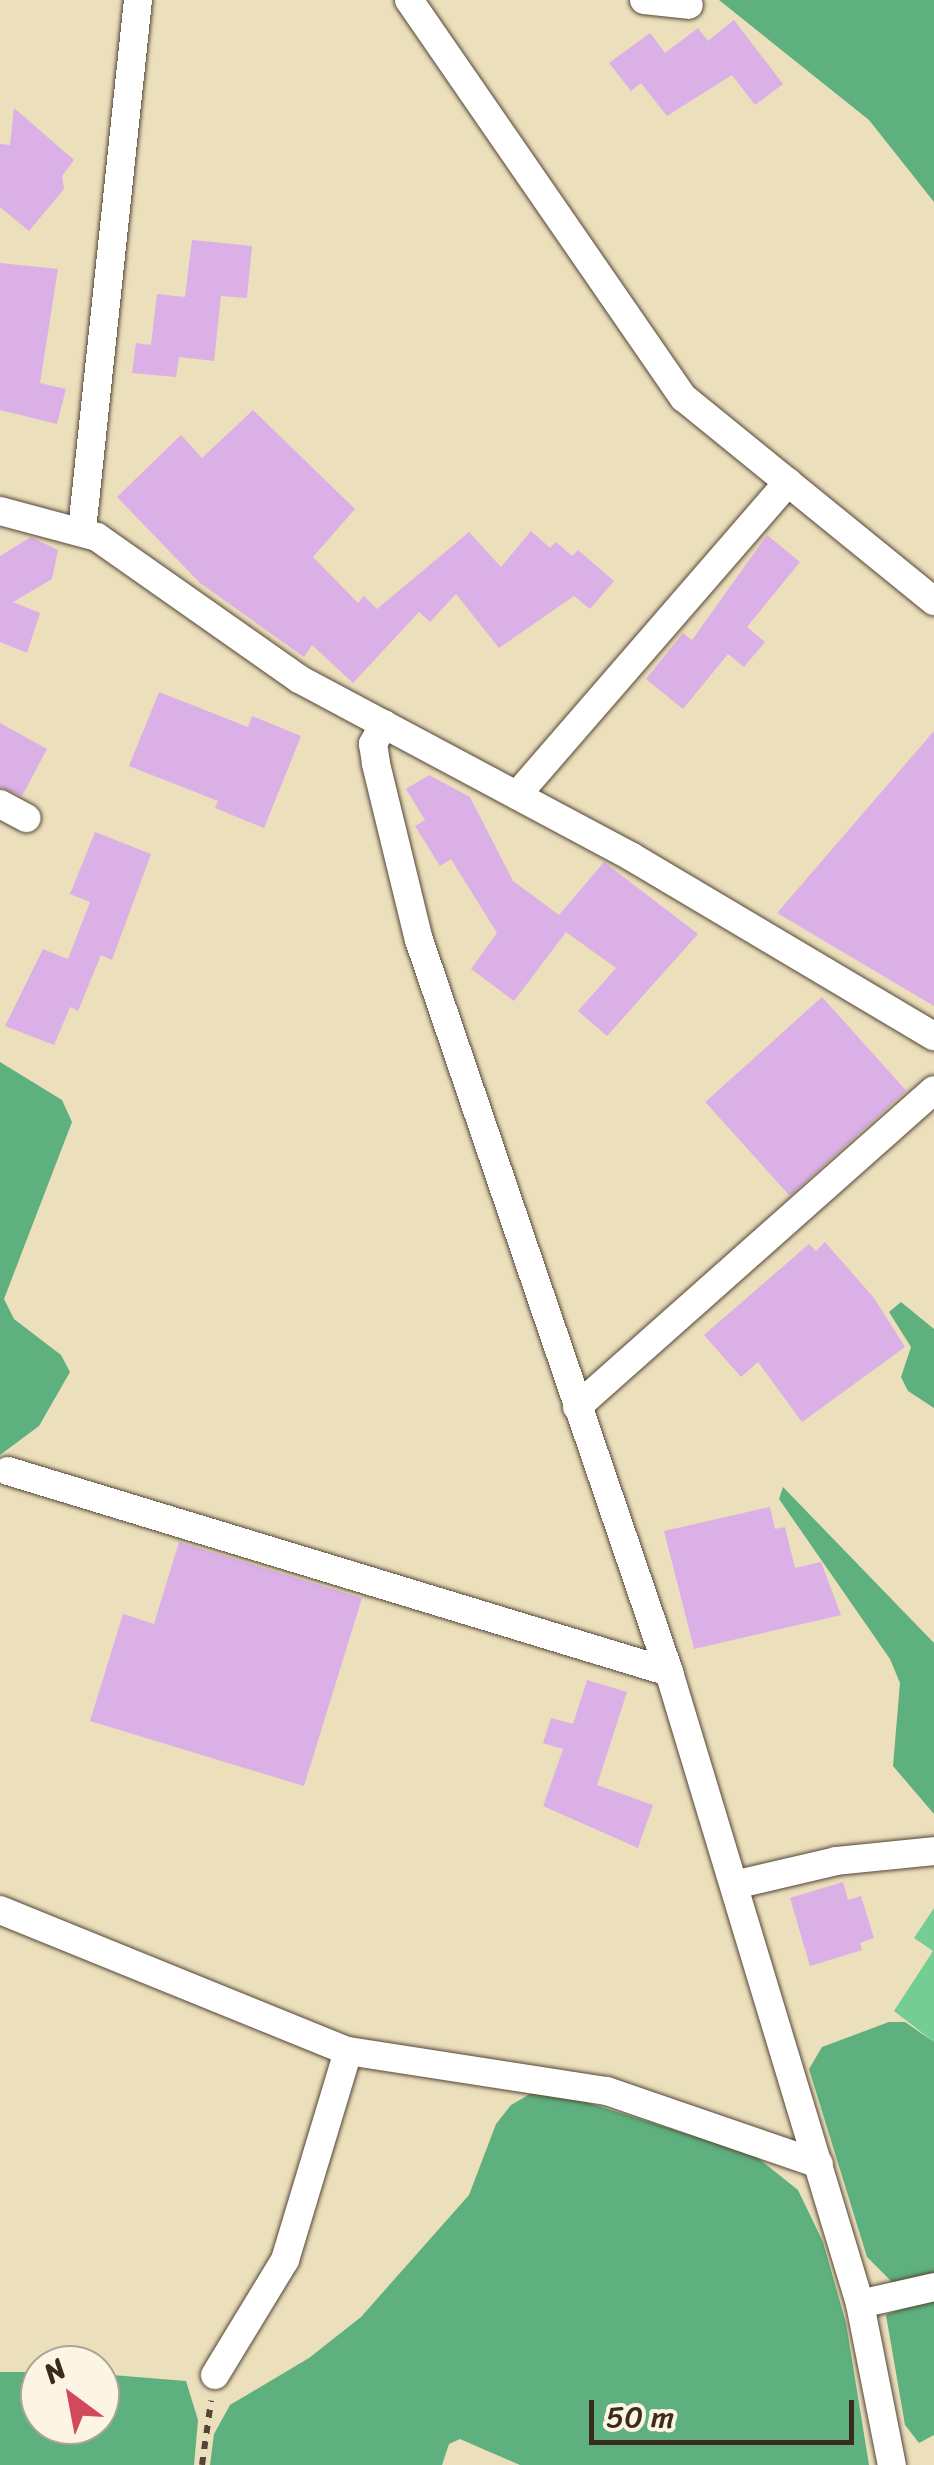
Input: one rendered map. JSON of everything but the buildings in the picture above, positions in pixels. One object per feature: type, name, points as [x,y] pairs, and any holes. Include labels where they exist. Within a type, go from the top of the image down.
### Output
[{"type":"street","points":[[82,530],[138,0]]},
{"type":"street","points":[[409,0],[684,398],[934,601]]},
{"type":"street","points":[[644,0],[689,5]]},
{"type":"street","points":[[516,795],[788,482]]},
{"type":"street","points":[[0,511],[82,530],[264,657],[516,795],[934,1036]]},
{"type":"street","points":[[384,724],[373,744],[376,764],[419,940],[669,1672],[860,2304],[892,2465]]},
{"type":"street","points":[[0,804],[26,818]]},
{"type":"street","points":[[578,1407],[934,1090]]},
{"type":"street","points":[[8,1471],[669,1672]]},
{"type":"street","points":[[734,1885],[836,1861],[934,1850]]},
{"type":"street","points":[[0,1910],[348,2052],[591,2087],[819,2164]]},
{"type":"street","points":[[215,2375],[285,2260],[348,2052]]},
{"type":"street","points":[[860,2304],[934,2287]]},
{"type":"path","points":[[202,2465],[215,2375]]},
{"type":"green space","points":[[719,0],[934,0],[934,202],[869,120]]},
{"type":"green space","points":[[0,1062],[62,1100],[72,1122],[4,1299],[14,1319],[61,1355],[70,1372],[39,1426],[0,1455]]},
{"type":"green space","points":[[901,1302],[934,1329],[934,1408],[908,1391],[901,1377],[911,1347],[889,1312]]},
{"type":"green space","points":[[783,1487],[934,1643],[934,1814],[893,1766],[900,1683],[890,1659],[779,1499]]},
{"type":"green space","points":[[934,1908],[934,2042],[894,2011],[933,1951],[914,1938]]},
{"type":"green space","points":[[889,2022],[905,2022],[934,2042],[934,2279],[893,2283],[867,2257],[809,2069],[822,2047]]},
{"type":"green space","points":[[557,2093],[754,2155],[798,2190],[823,2242],[846,2323],[869,2465],[520,2465],[460,2439],[449,2444],[442,2465],[210,2465],[214,2434],[230,2405],[309,2358],[361,2317],[469,2195],[496,2124],[511,2105],[530,2094]]},
{"type":"green space","points":[[934,2296],[934,2435],[919,2443],[905,2425],[886,2315]]},
{"type":"green space","points":[[0,2372],[20,2372],[20,2445],[120,2445],[120,2376],[186,2381],[198,2420],[194,2465],[0,2465]]}]
